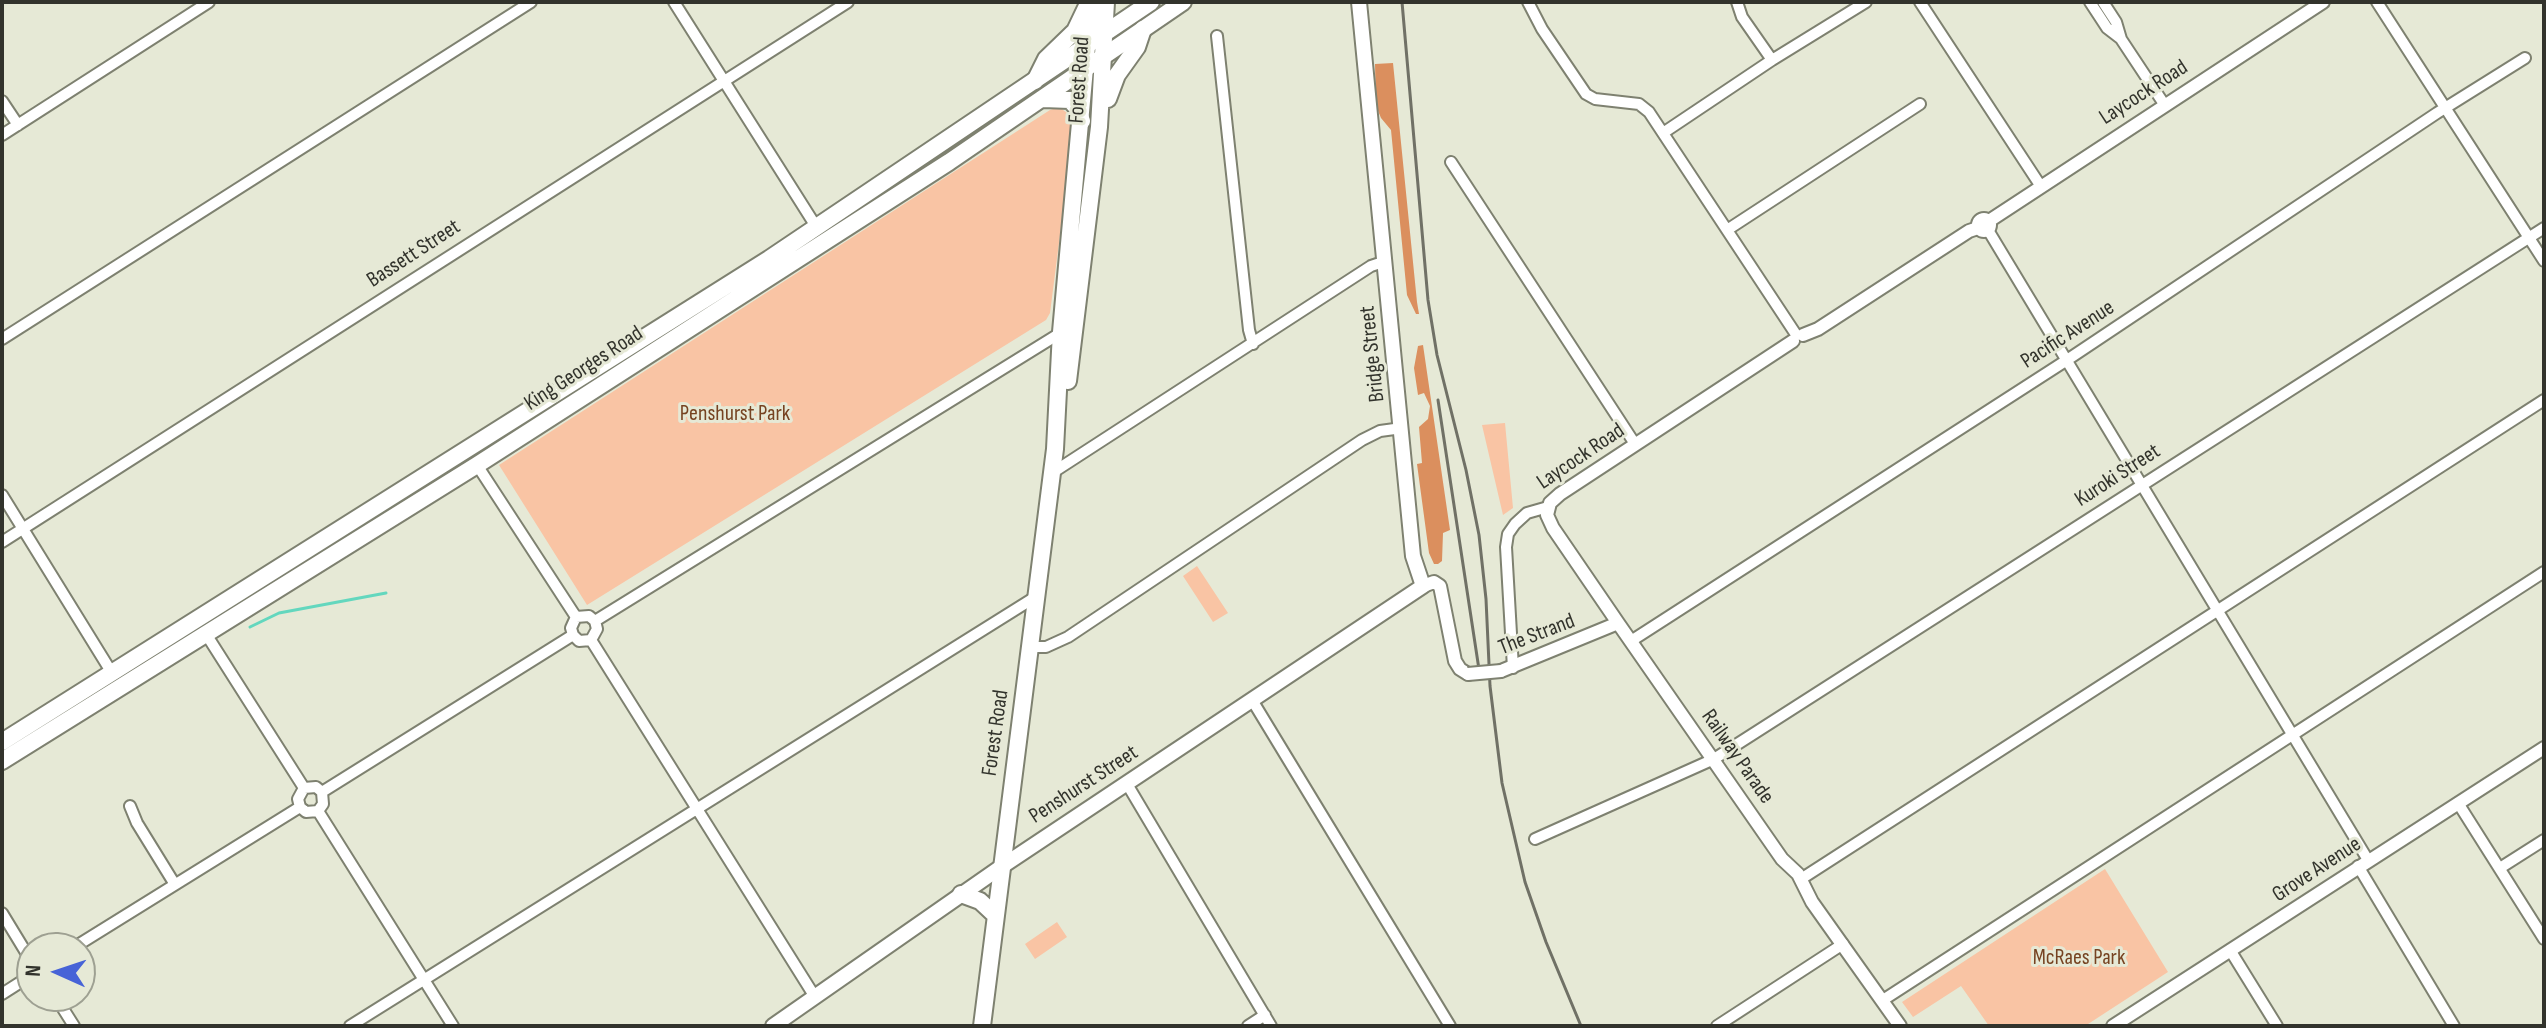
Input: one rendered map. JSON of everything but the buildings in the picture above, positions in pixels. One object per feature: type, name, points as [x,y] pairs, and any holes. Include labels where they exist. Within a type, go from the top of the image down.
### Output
[{"type":"main road","name":"Forest Road","points":[[1068,331],[1090,2]]},
{"type":"main road","points":[[1035,81],[1046,59],[1075,31],[1090,2]]},
{"type":"main road","name":"Forest Road","points":[[982,1026],[1068,331],[1099,127],[1106,2]]},
{"type":"main road","points":[[1121,2],[1151,2]]},
{"type":"main road","name":"King Georges Road","points":[[2,742],[817,228],[1151,2]]},
{"type":"main road","name":"King Georges Road","points":[[2,761],[477,465],[949,162],[1183,2]]},
{"type":"main road","name":"Bridge Street","points":[[1359,2],[1413,556],[1423,586]]},
{"type":"main road","points":[[1099,127],[1111,88],[1137,47],[1143,29]]},
{"type":"main road","points":[[1041,99],[1070,100],[1082,121]]},
{"type":"main road","points":[[426,473],[440,475],[467,462],[477,465]]},
{"type":"main road","name":"Penshurst Street","points":[[773,1026],[961,894],[1423,586]]},
{"type":"main road","points":[[961,894],[980,901],[995,915]]},
{"type":"street","points":[[2,135],[209,2]]},
{"type":"street","points":[[2,339],[531,2]]},
{"type":"street","points":[[674,2],[817,228]]},
{"type":"street","name":"Bassett Street","points":[[2,542],[848,2]]},
{"type":"street","points":[[1528,2],[1542,29],[1586,94],[1595,99],[1643,106],[1797,336]]},
{"type":"street","points":[[1737,2],[1742,17],[1772,60]]},
{"type":"street","points":[[1663,133],[1866,2]]},
{"type":"street","points":[[1920,2],[2040,185]]},
{"type":"street","points":[[2090,2],[2107,28],[2121,39]]},
{"type":"street","points":[[2103,2],[2116,22],[2121,39],[2164,104]]},
{"type":"street","name":"Laycock Road","points":[[1507,670],[1506,547],[1508,534],[1527,513],[1548,507],[1560,494],[1797,336],[1824,325],[1969,231],[1985,226],[2040,185],[2323,2]]},
{"type":"street","points":[[2377,2],[2544,261]]},
{"type":"street","points":[[1217,36],[1253,344]]},
{"type":"street","name":"Pacific Avenue","points":[[1631,641],[2067,360],[2444,108],[2525,58]]},
{"type":"street","points":[[2,101],[18,125]]},
{"type":"street","points":[[1727,230],[1920,104]]},
{"type":"street","points":[[1451,162],[1635,444]]},
{"type":"street","points":[[1985,226],[2294,735],[2454,1026]]},
{"type":"street","name":"Kuroki Street","points":[[1535,839],[1714,759],[2544,228]]},
{"type":"street","points":[[1052,473],[1371,266],[1386,261]]},
{"type":"street","points":[[595,621],[1068,331]]},
{"type":"street","points":[[1801,879],[2544,400]]},
{"type":"street","points":[[1030,647],[1046,647],[1068,637],[1362,440],[1380,431],[1402,428]]},
{"type":"street","points":[[477,465],[576,617]]},
{"type":"street","points":[[2,495],[112,673]]},
{"type":"street","name":"Railway Parade","points":[[1548,507],[1550,524],[1782,859],[1801,879],[1812,902],[1900,1026]]},
{"type":"street","points":[[1883,1000],[2544,572]]},
{"type":"street","name":"The Strand","points":[[1423,586],[1434,582],[1440,586],[1455,661],[1468,674],[1507,670],[1618,623]]},
{"type":"street","points":[[350,1026],[1037,596]]},
{"type":"street","points":[[589,616],[595,621],[596,633],[591,640],[583,642],[573,635],[571,628],[576,617],[589,616]]},
{"type":"street","points":[[206,634],[304,788]]},
{"type":"street","points":[[322,792],[573,635]]},
{"type":"street","points":[[591,640],[815,997]]},
{"type":"street","points":[[1252,700],[1450,1026]]},
{"type":"street","name":"Grove Avenue","points":[[2113,1026],[2544,748]]},
{"type":"street","points":[[1127,784],[1271,1026]]},
{"type":"street","points":[[316,787],[322,792],[324,800],[318,811],[310,813],[300,807],[298,799],[304,788],[316,787]]},
{"type":"street","points":[[2458,803],[2544,939]]},
{"type":"street","points":[[130,806],[174,883]]},
{"type":"street","points":[[96,933],[300,807]]},
{"type":"street","points":[[318,811],[453,1026]]},
{"type":"street","points":[[2500,868],[2544,840]]},
{"type":"street","points":[[2,913],[16,935]]},
{"type":"street","points":[[1717,1026],[1843,944]]},
{"type":"street","points":[[2230,950],[2277,1026]]},
{"type":"street","points":[[1248,1026],[1265,1015]]},
{"type":"green space","name":"Penshurst Park","points":[[1059,107],[1070,115],[1071,149],[1050,313],[1046,320],[587,605],[499,465]]},
{"type":"green space","points":[[1505,423],[1513,508],[1503,515],[1482,425]]},
{"type":"green space","points":[[1197,566],[1228,613],[1213,622],[1183,576]]},
{"type":"green space","name":"McRaes Park","points":[[2105,869],[2168,972],[2085,1026],[1989,1026],[1961,986],[1913,1017],[1902,1002]]},
{"type":"green space","points":[[1057,922],[1067,937],[1035,959],[1025,944]]},
{"type":"shaded area","points":[[1393,63],[1419,314],[1416,314],[1407,295],[1391,130],[1376,106],[1375,64]]},
{"type":"shaded area","points":[[1423,345],[1450,530],[1443,533],[1442,561],[1438,564],[1434,564],[1429,553],[1417,464],[1422,463],[1419,427],[1428,419],[1430,406],[1424,393],[1418,395],[1414,368],[1418,346]]},
{"type":"waterway","points":[[250,627],[279,613],[386,593]]},
{"type":"railway","points":[[1402,2],[1428,300],[1437,355],[1479,535],[1490,686],[1502,783],[1525,882],[1581,1026]]},
{"type":"railway","points":[[1438,400],[1480,676]]}]
